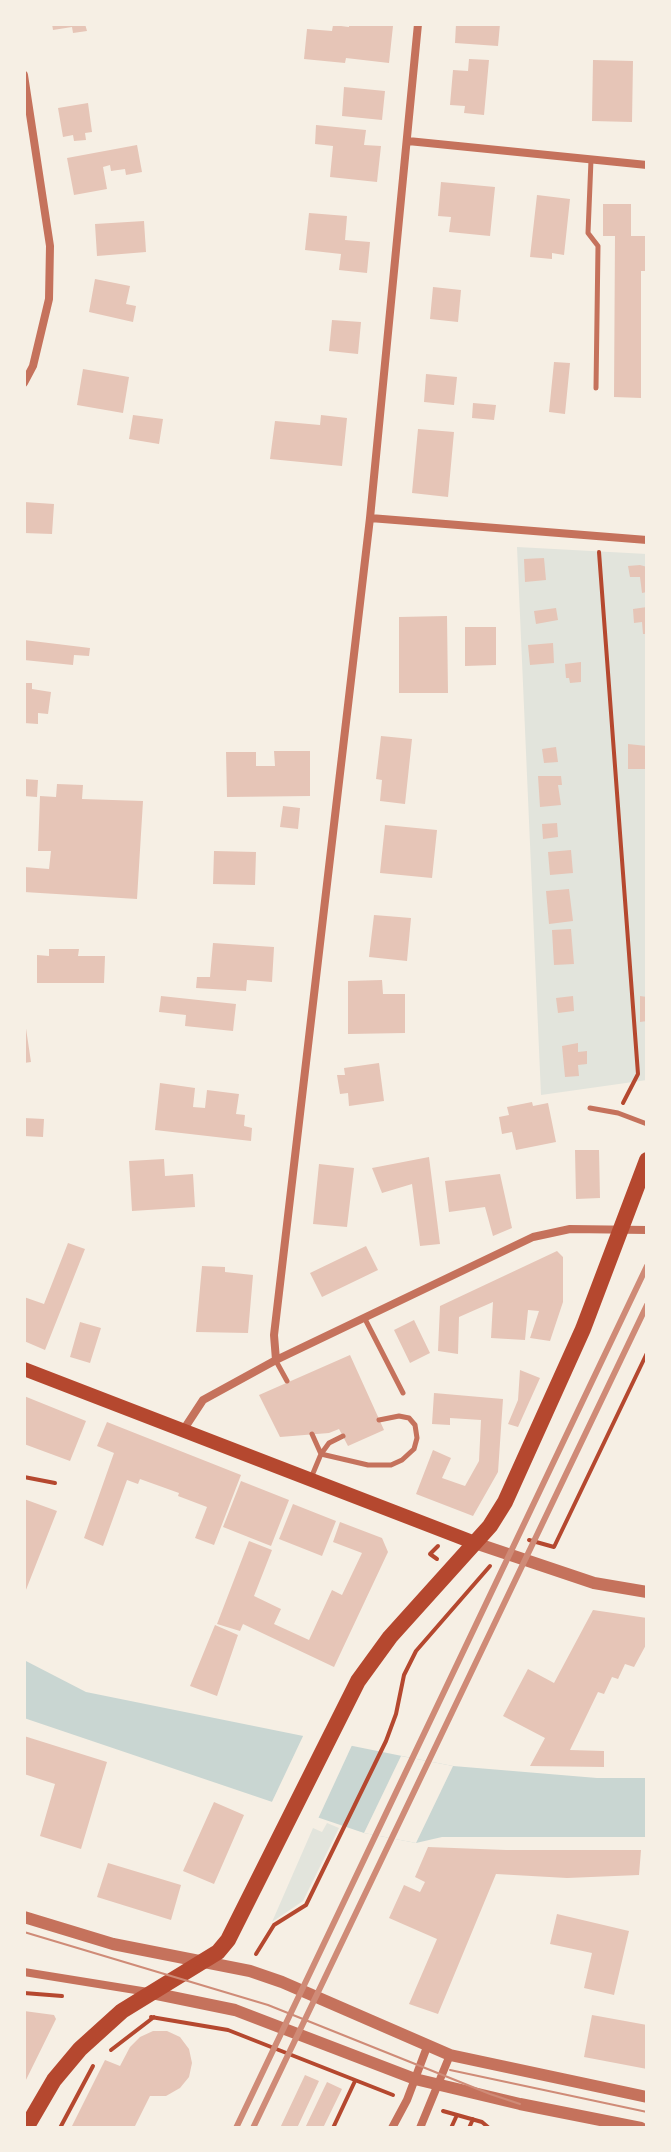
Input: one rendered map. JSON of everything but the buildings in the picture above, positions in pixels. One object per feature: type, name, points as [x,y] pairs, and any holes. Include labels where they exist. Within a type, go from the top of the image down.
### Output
[{"type":"main road","points":[[26,2128],[54,2080],[80,2049],[122,2011],[218,1952],[228,1940],[358,1681],[390,1637],[475,1543],[505,1502],[583,1329],[647,1160]]},
{"type":"main road","points":[[24,1369],[475,1543]]},
{"type":"street","points":[[276,1360],[274,1335],[370,518],[418,24]]},
{"type":"street","points":[[24,75],[50,246],[49,299],[33,366],[24,383]]},
{"type":"street","points":[[408,141],[647,165]]},
{"type":"street","points":[[370,518],[647,540]]},
{"type":"street","points":[[184,1429],[203,1400],[276,1360],[533,1237],[570,1229],[647,1230]]},
{"type":"street","points":[[475,1543],[594,1583],[647,1592]]},
{"type":"street","points":[[24,1917],[113,1944],[250,1971],[450,2055],[647,2097]]},
{"type":"street","points":[[24,1972],[235,2010],[415,2079],[641,2128]]},
{"type":"street","points":[[392,2128],[407,2100],[427,2047]]},
{"type":"street","points":[[420,2128],[450,2055]]},
{"type":"lane","points":[[591,159],[588,233],[598,246],[596,388]]},
{"type":"lane","points":[[590,1108],[618,1113],[647,1124]]},
{"type":"lane","points":[[365,1319],[403,1393]]},
{"type":"lane","points":[[276,1360],[287,1381]]},
{"type":"lane","points":[[321,1454],[368,1465],[391,1465],[402,1460],[414,1449],[417,1438],[415,1425],[409,1418],[399,1416],[379,1420]]},
{"type":"lane","points":[[312,1434],[321,1454]]},
{"type":"lane","points":[[311,1479],[329,1443],[343,1436]]},
{"type":"path","points":[[598,538],[638,1074],[618,1113]]},
{"type":"path","points":[[24,1477],[55,1483]]},
{"type":"path","points":[[258,1948],[274,1925],[306,1905],[386,1741]]},
{"type":"path","points":[[24,1993],[64,1997]]},
{"type":"path","points":[[107,2053],[154,2017],[228,2030],[355,2081],[333,2128]]},
{"type":"path","points":[[60,2128],[95,2062]]},
{"type":"path","points":[[451,2128],[457,2115],[482,2122],[489,2128]]},
{"type":"path","points":[[469,2128],[473,2119]]},
{"type":"shaded area","points":[[517,547],[647,554],[647,1080],[541,1095]]},
{"type":"shaded area","points":[[24,1660],[86,1692],[453,1766],[597,1778],[647,1778],[647,1837],[442,1837],[416,1843],[364,1833],[24,1718]]},
{"type":"shaded area","points":[[327,1823],[339,1828],[303,1901],[272,1922],[313,1828],[322,1832]]},
{"type":"pier","points":[[304,1734],[353,1743],[317,1821],[270,1806]]},
{"type":"pier","points":[[401,1756],[453,1766],[416,1843],[364,1833]]},
{"type":"tram line","points":[[24,1932],[268,2005],[520,2104]]},
{"type":"tram line","points":[[450,2070],[647,2112]]},
{"type":"railway","points":[[236,2128],[647,1266]]},
{"type":"railway","points":[[253,2128],[647,1305]]}]
